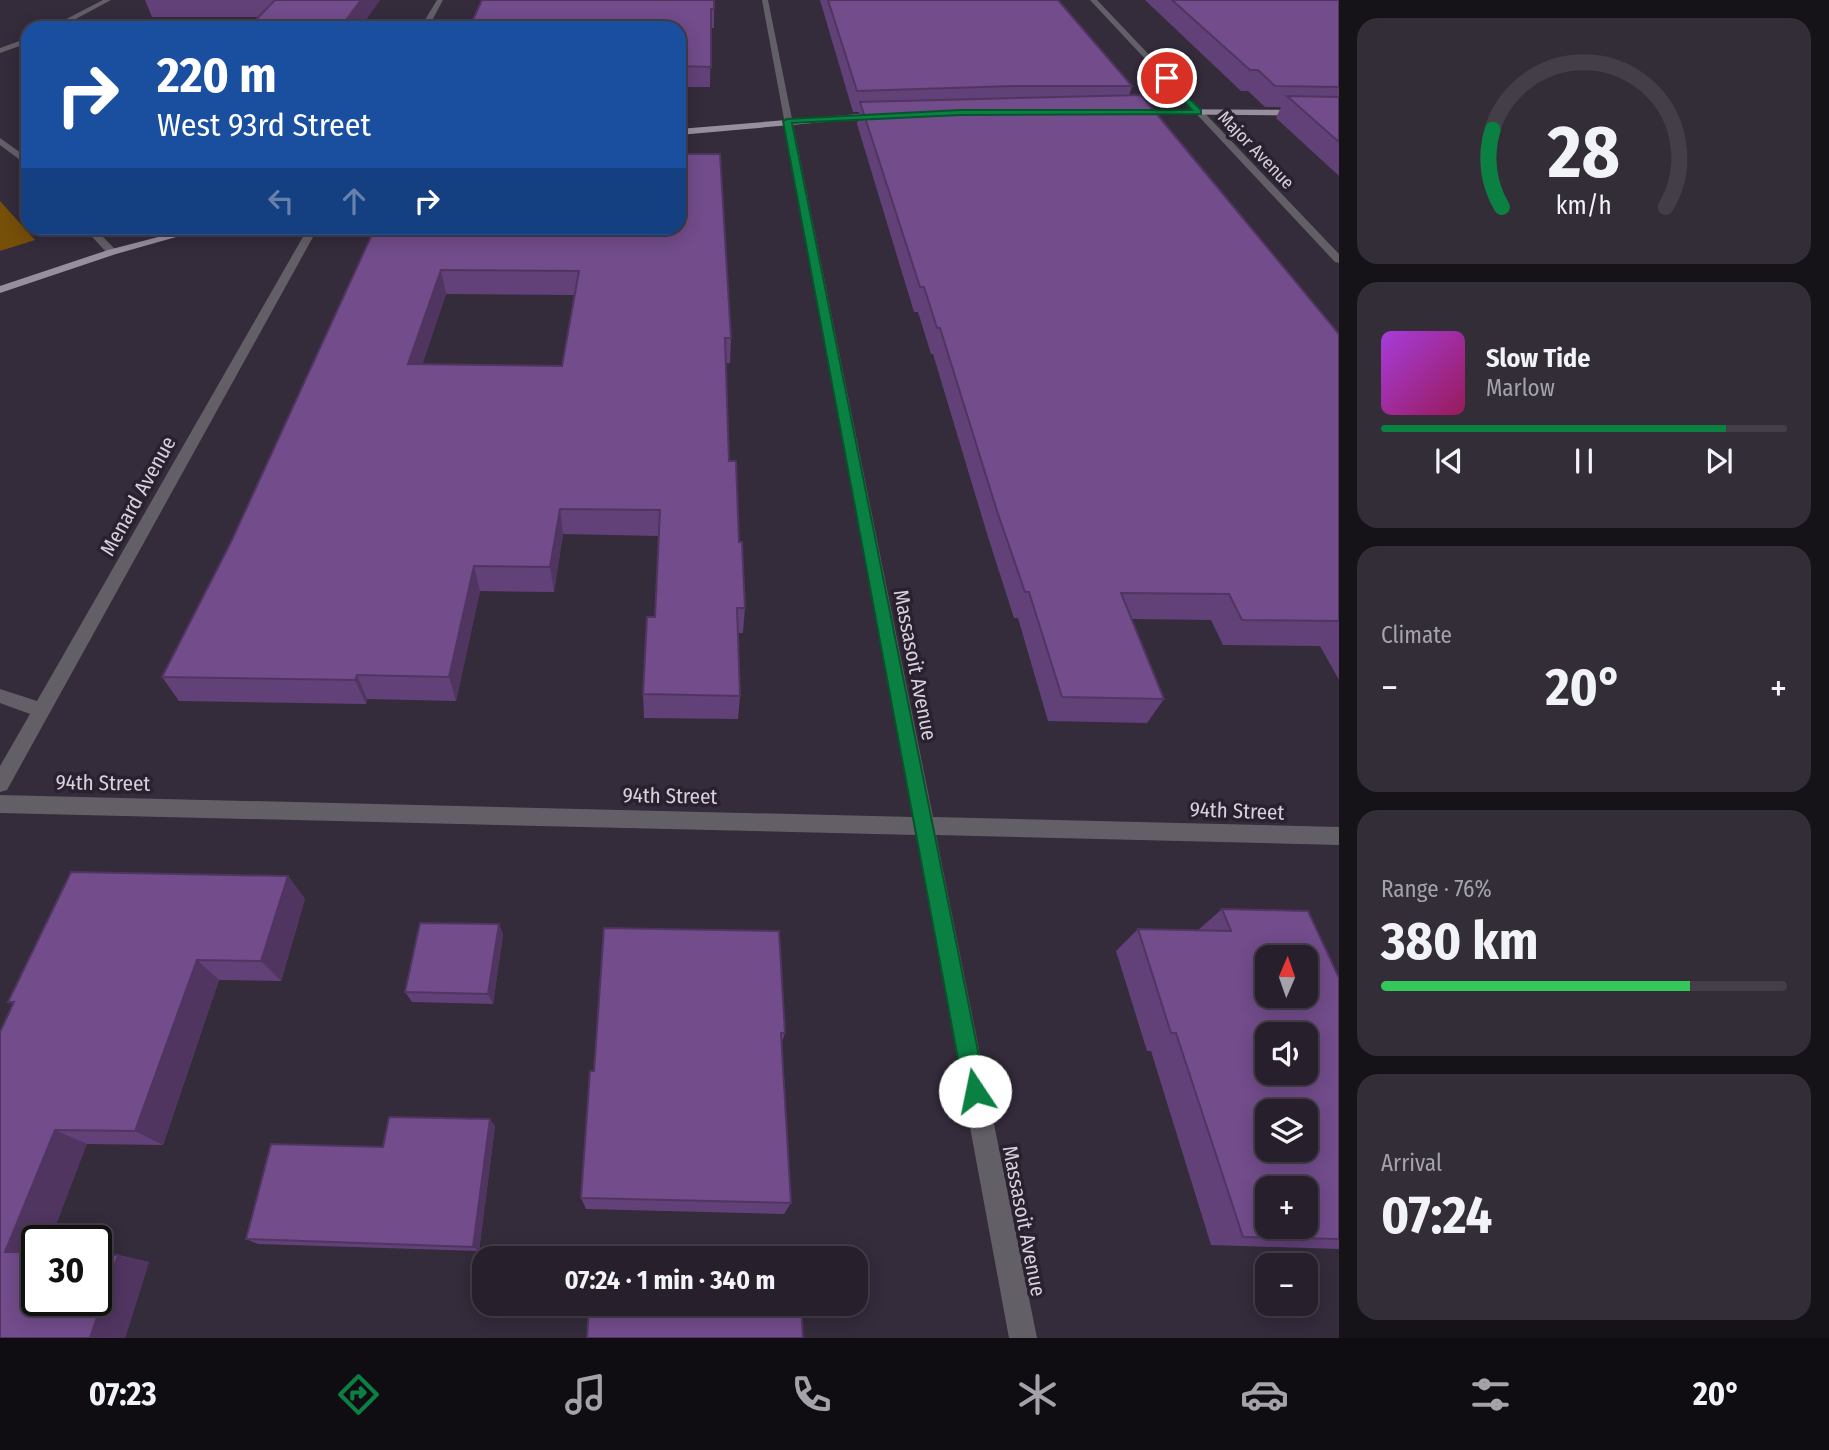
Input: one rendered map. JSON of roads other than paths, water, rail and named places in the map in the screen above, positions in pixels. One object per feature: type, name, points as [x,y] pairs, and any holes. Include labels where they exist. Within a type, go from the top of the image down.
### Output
[{"type":"main road","points":[[1119,112],[1339,113]]},
{"type":"main road","points":[[686,131],[888,114]]},
{"type":"main road","points":[[0,290],[112,252],[176,235]]},
{"type":"street","points":[[67,21],[108,0]]},
{"type":"street","points":[[428,21],[440,0]]},
{"type":"street","name":"Massasoit Avenue","points":[[765,0],[1023,1338]]},
{"type":"street","name":"Major Avenue","points":[[1093,0],[1339,260]]},
{"type":"street","points":[[0,51],[21,43]]},
{"type":"street","points":[[0,141],[21,158]]},
{"type":"street","points":[[96,235],[112,252]]},
{"type":"street","name":"Menard Avenue","points":[[0,785],[309,235]]},
{"type":"street","points":[[0,696],[41,710]]},
{"type":"street","name":"94th Street","points":[[0,804],[1339,836]]}]
